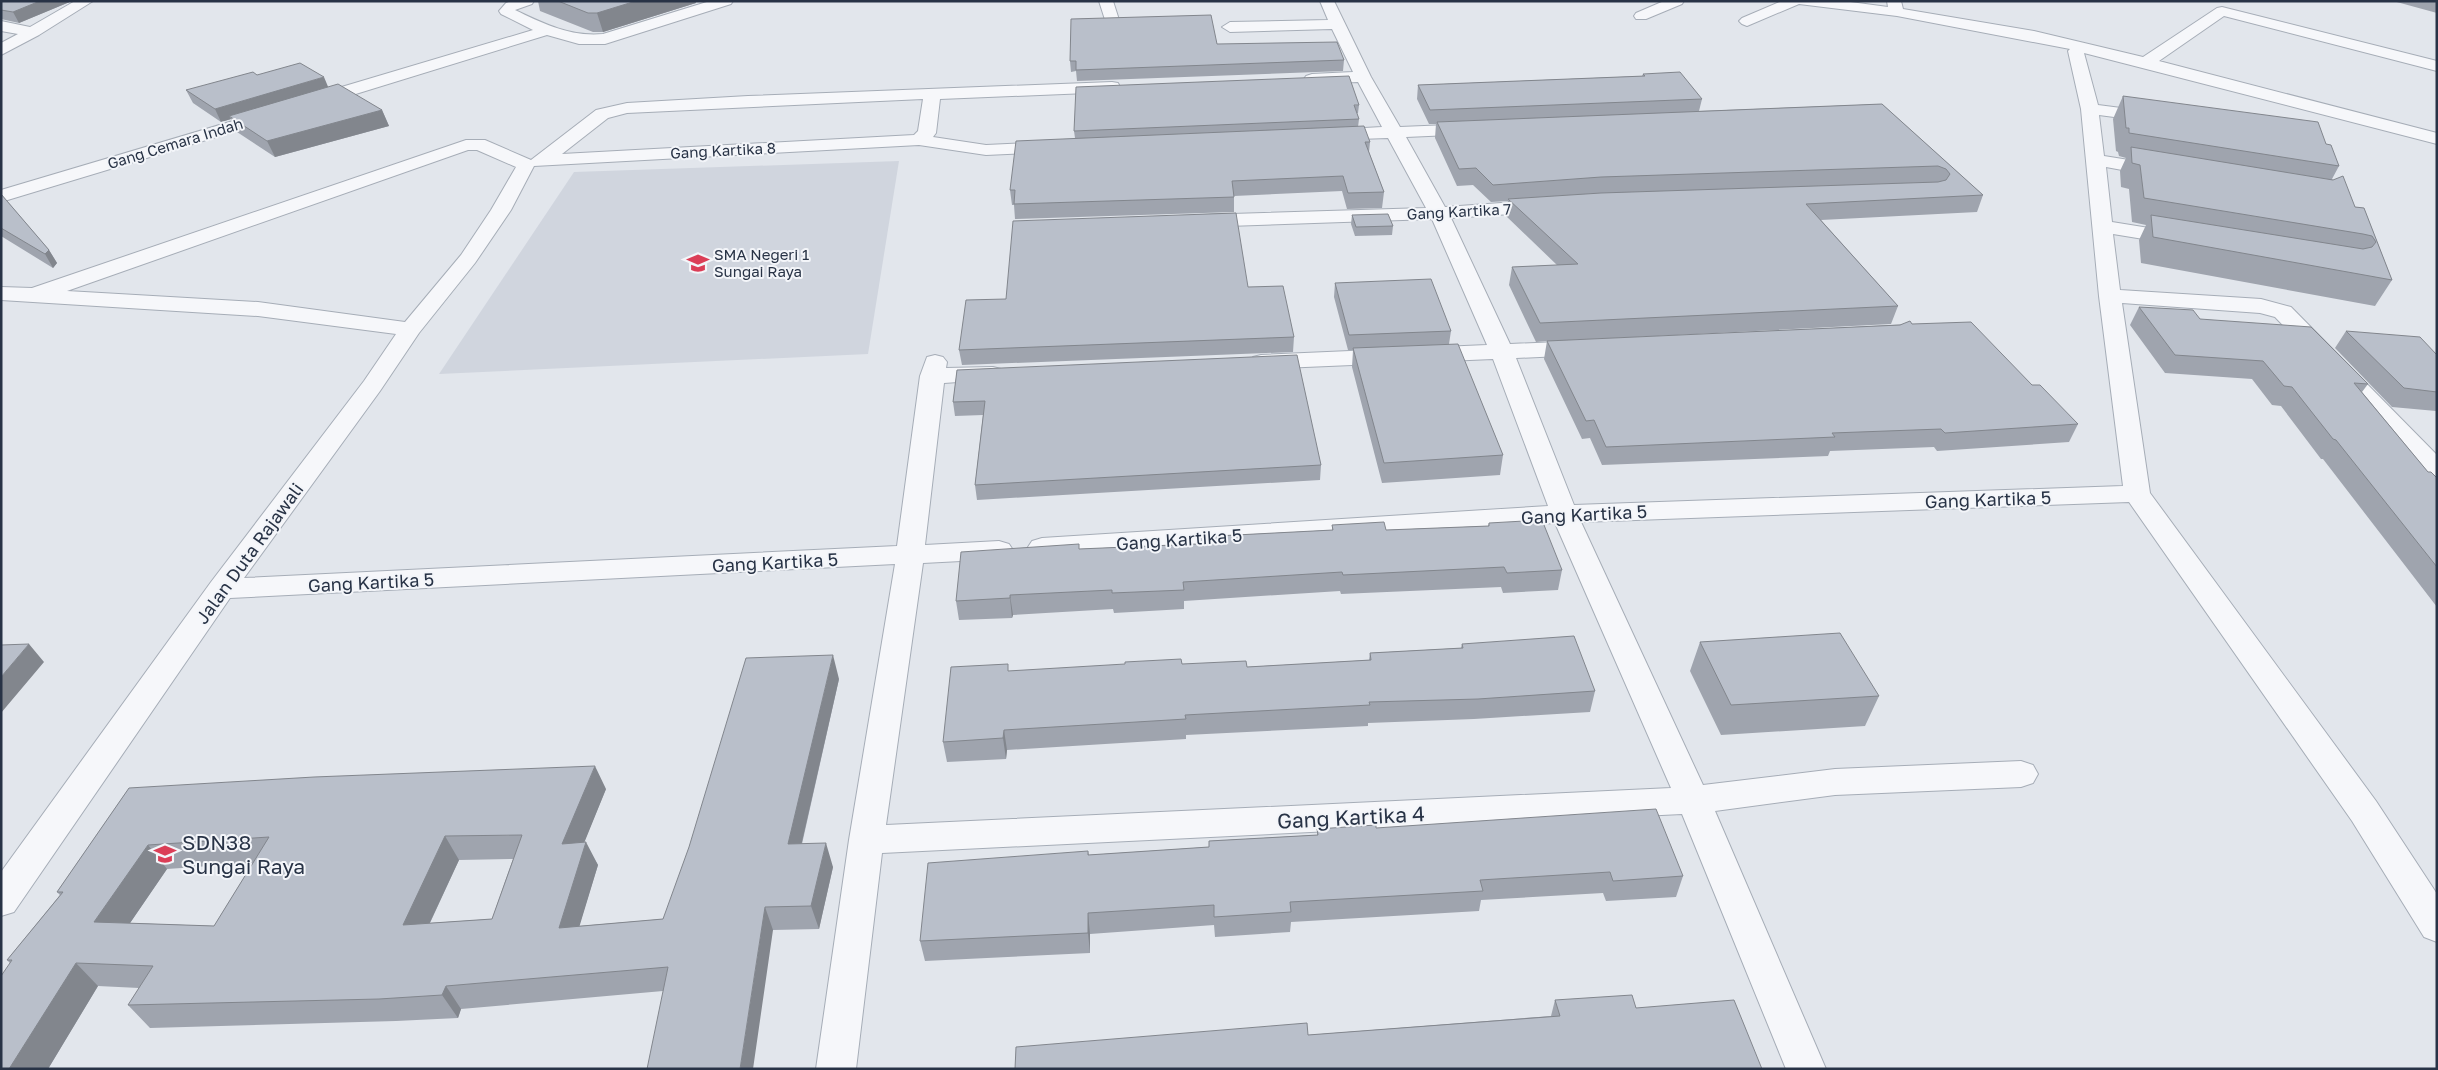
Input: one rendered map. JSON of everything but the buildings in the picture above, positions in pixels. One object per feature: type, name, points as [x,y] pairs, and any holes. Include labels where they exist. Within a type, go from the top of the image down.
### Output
[{"type":"street","points":[[1,50],[86,1]]},
{"type":"street","points":[[527,1],[511,6],[506,11],[549,30],[577,39],[597,40],[726,1]]},
{"type":"street","points":[[1106,1],[1112,23]]},
{"type":"street","points":[[1327,1],[1363,77],[1439,213],[1502,352],[1564,514],[1693,800],[1806,1069]]},
{"type":"street","points":[[1641,16],[1677,1]]},
{"type":"street","points":[[1747,21],[1795,1]]},
{"type":"street","points":[[1803,1],[1896,6],[2034,36],[2084,47],[2437,139]]},
{"type":"street","points":[[1777,8],[1801,18]]},
{"type":"street","points":[[2146,63],[2222,11],[2437,66]]},
{"type":"street","points":[[1230,27],[1338,24]]},
{"type":"street","points":[[1,26],[34,32]]},
{"type":"street","name":"Gang Cemara Indah","points":[[1,196],[549,30]]},
{"type":"street","points":[[2084,47],[2076,51],[2090,109],[2110,296],[2138,494],[2364,811],[2437,926]]},
{"type":"street","points":[[1294,80],[1363,77]]},
{"type":"street","points":[[34,295],[466,145],[479,144],[534,164],[602,114],[627,108],[748,101],[1126,86]]},
{"type":"street","points":[[919,140],[927,133],[932,94]]},
{"type":"street","points":[[2090,109],[2167,119]]},
{"type":"street","points":[[1316,136],[1494,128]]},
{"type":"street","name":"Gang Kartika 8","points":[[534,164],[622,155],[919,140],[986,150],[1066,146]]},
{"type":"street","points":[[2095,160],[2173,173]]},
{"type":"street","name":"Jalan Duta Rajawali","points":[[1,901],[222,589],[372,386],[411,329],[468,259],[534,164]]},
{"type":"street","name":"Gang Kartika 7","points":[[1183,221],[1439,213],[1558,205]]},
{"type":"street","points":[[2103,226],[2201,242]]},
{"type":"street","points":[[1,293],[258,309],[411,329]]},
{"type":"street","points":[[2110,296],[2261,306],[2283,312],[2437,470]]},
{"type":"street","points":[[1237,363],[1600,347]]},
{"type":"street","points":[[836,1069],[866,840],[910,556],[933,369],[1011,373]]},
{"type":"street","name":"Gang Kartika 5","points":[[222,589],[910,556],[1564,514],[2138,494]]},
{"type":"street","name":"Gang Kartika 4","points":[[866,840],[1693,800],[1835,782],[2021,774]]},
{"type":"shaded area","name":"SMA Negeri 1 Sungai Raya","points":[[899,161],[868,354],[439,374],[574,172]]},
{"type":"place","name":"SMA Negeri 1 Sungai Raya","points":[[698,263]]},
{"type":"place","name":"SDN38 Sungai Raya","points":[[165,854]]}]
